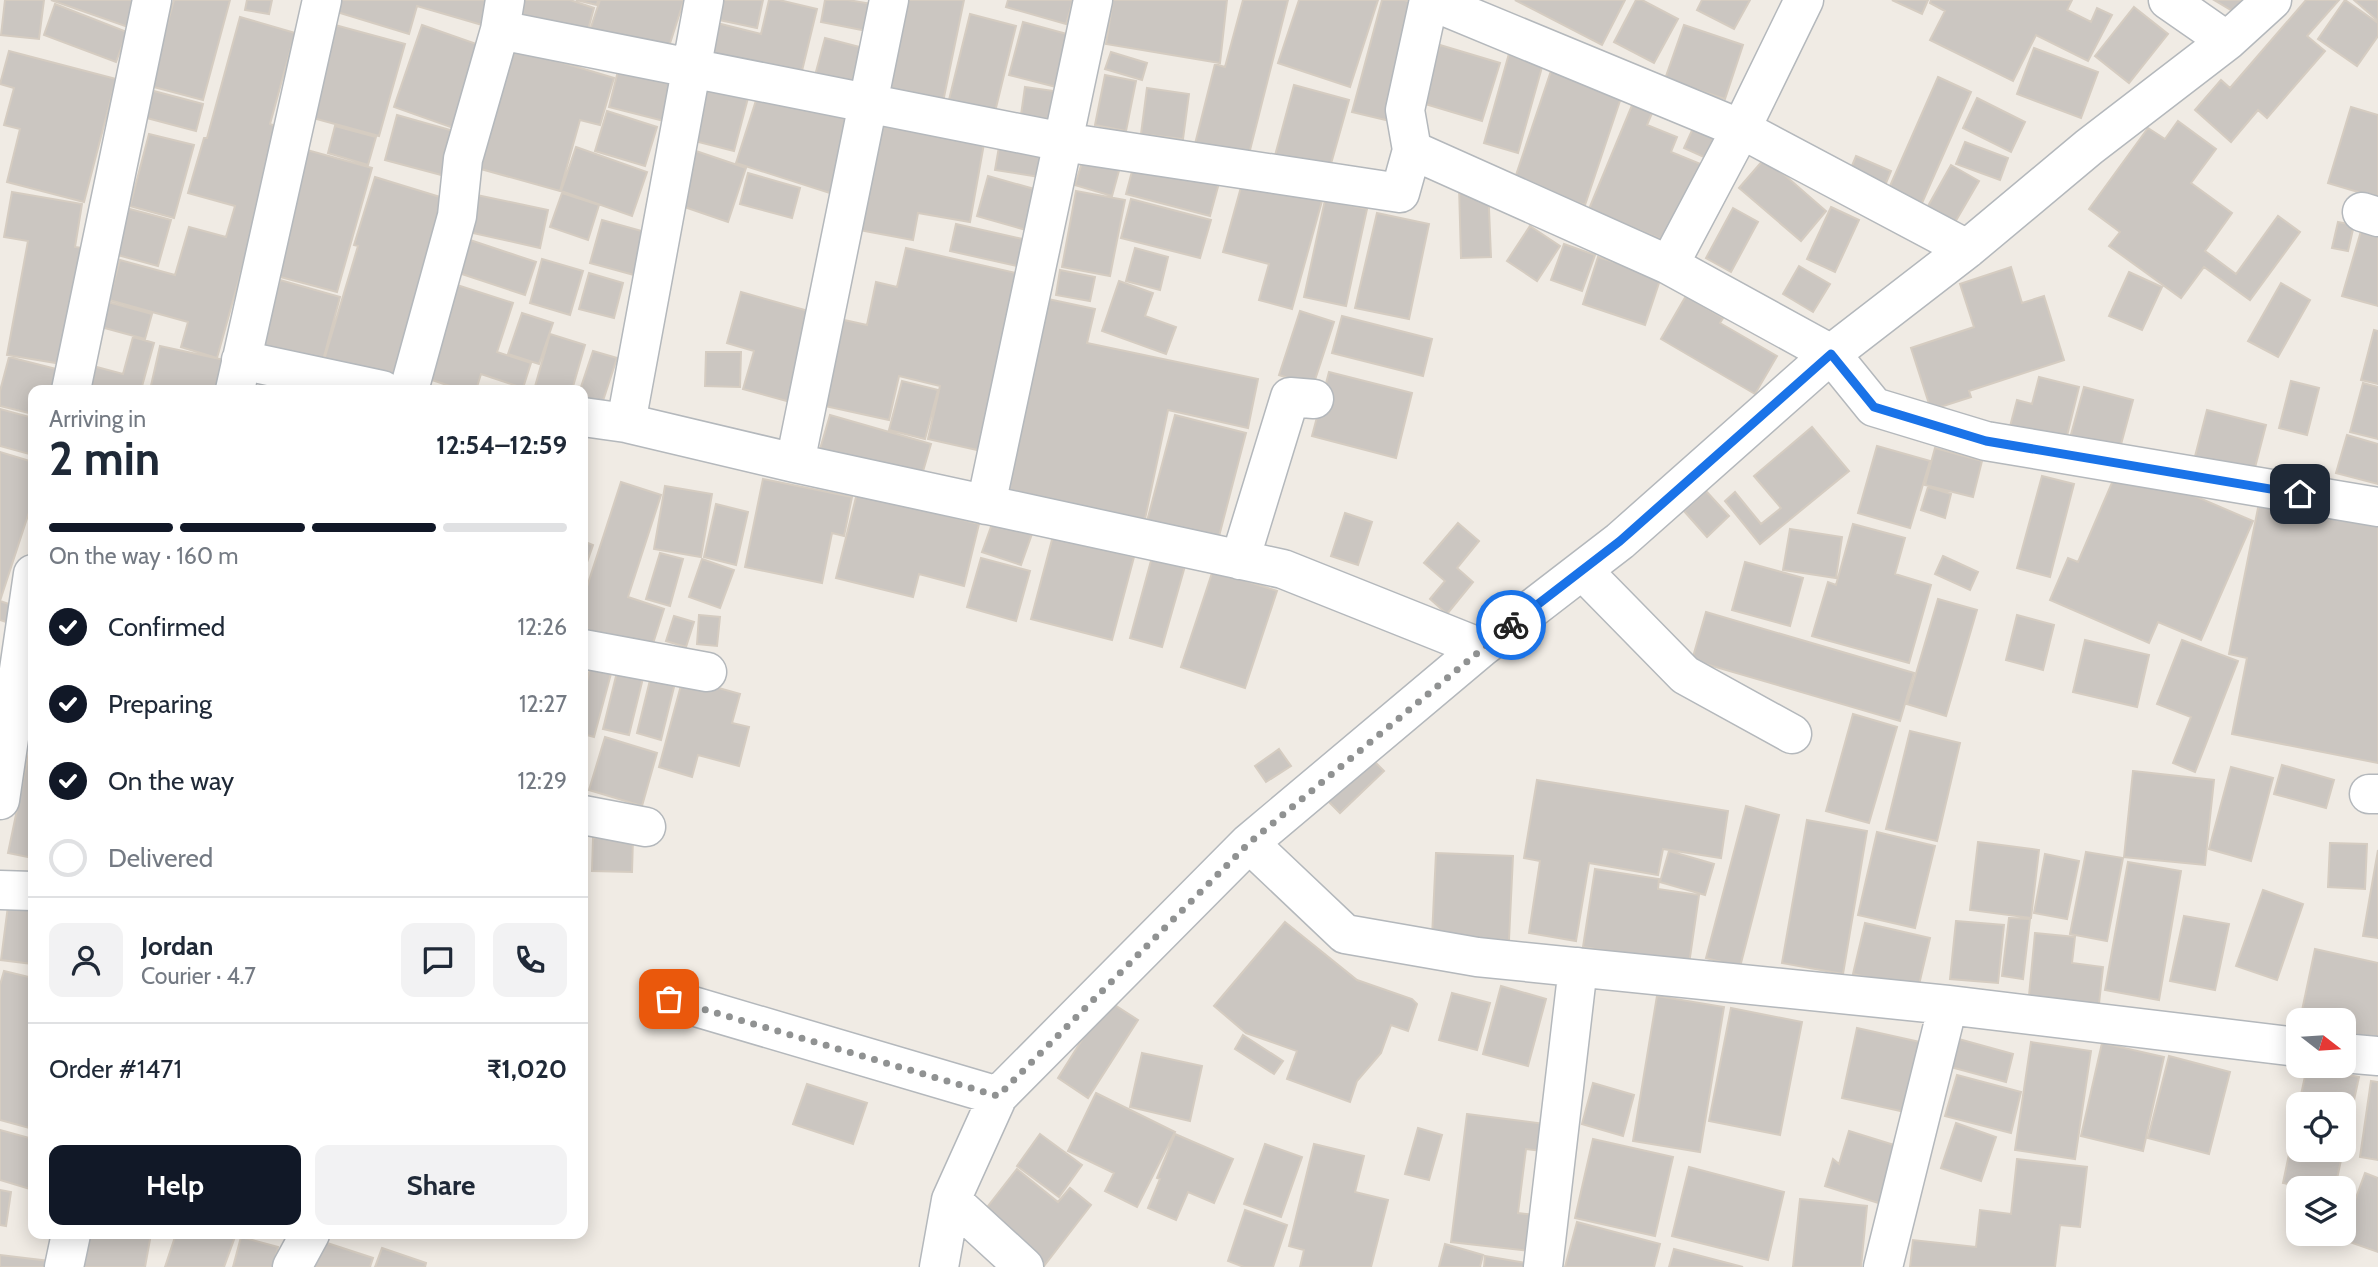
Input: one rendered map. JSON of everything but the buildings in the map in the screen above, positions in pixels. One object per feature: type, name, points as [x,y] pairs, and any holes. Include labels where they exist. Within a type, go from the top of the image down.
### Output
[{"type":"street","points":[[72,385],[152,0]]},
{"type":"street","points":[[322,0],[238,375],[334,385]]},
{"type":"street","points":[[626,423],[704,0]]},
{"type":"street","points":[[795,463],[889,0]]},
{"type":"street","points":[[986,505],[1093,0]]},
{"type":"street","points":[[411,385],[457,216],[463,159],[502,15],[693,69],[1063,142],[1399,193],[1412,150],[1405,110],[1429,0],[1741,129],[1967,250]]},
{"type":"street","points":[[1669,265],[1741,129],[1804,0]]},
{"type":"street","points":[[2168,0],[2227,41]]},
{"type":"street","points":[[939,1267],[951,1200],[998,1096],[1249,843],[1481,648],[1620,541],[1831,354],[1967,250],[2089,147],[2227,41],[2272,0]]},
{"type":"street","points":[[1412,150],[1669,265],[1831,354],[1874,407],[1986,441],[2378,507]]},
{"type":"street","points":[[1240,560],[1290,397],[1314,399]]},
{"type":"street","points":[[588,418],[626,423],[795,463],[1283,569],[1481,648]]},
{"type":"street","points":[[1583,571],[1685,675],[1793,734]]},
{"type":"street","points":[[0,800],[28,608]]},
{"type":"street","points":[[588,650],[708,672]]},
{"type":"street","points":[[588,816],[646,827]]},
{"type":"street","points":[[1249,843],[1345,934],[1477,957],[1948,1005],[2286,1047]]},
{"type":"street","points":[[0,890],[28,891]]},
{"type":"street","points":[[1543,1267],[1578,967]]},
{"type":"street","points":[[669,999],[998,1096]]},
{"type":"street","points":[[1883,1267],[1948,1005]]},
{"type":"street","points":[[2356,1054],[2378,1056]]},
{"type":"street","points":[[951,1200],[1024,1267]]},
{"type":"street","points":[[64,1267],[70,1239]]},
{"type":"street","points":[[292,1267],[307,1239]]},
{"type":"way so far","points":[[669,999],[998,1096],[1249,843],[1511,625]]},
{"type":"route","points":[[1511,625],[1620,541],[1831,354],[1874,407],[1986,441],[2300,494]]}]
